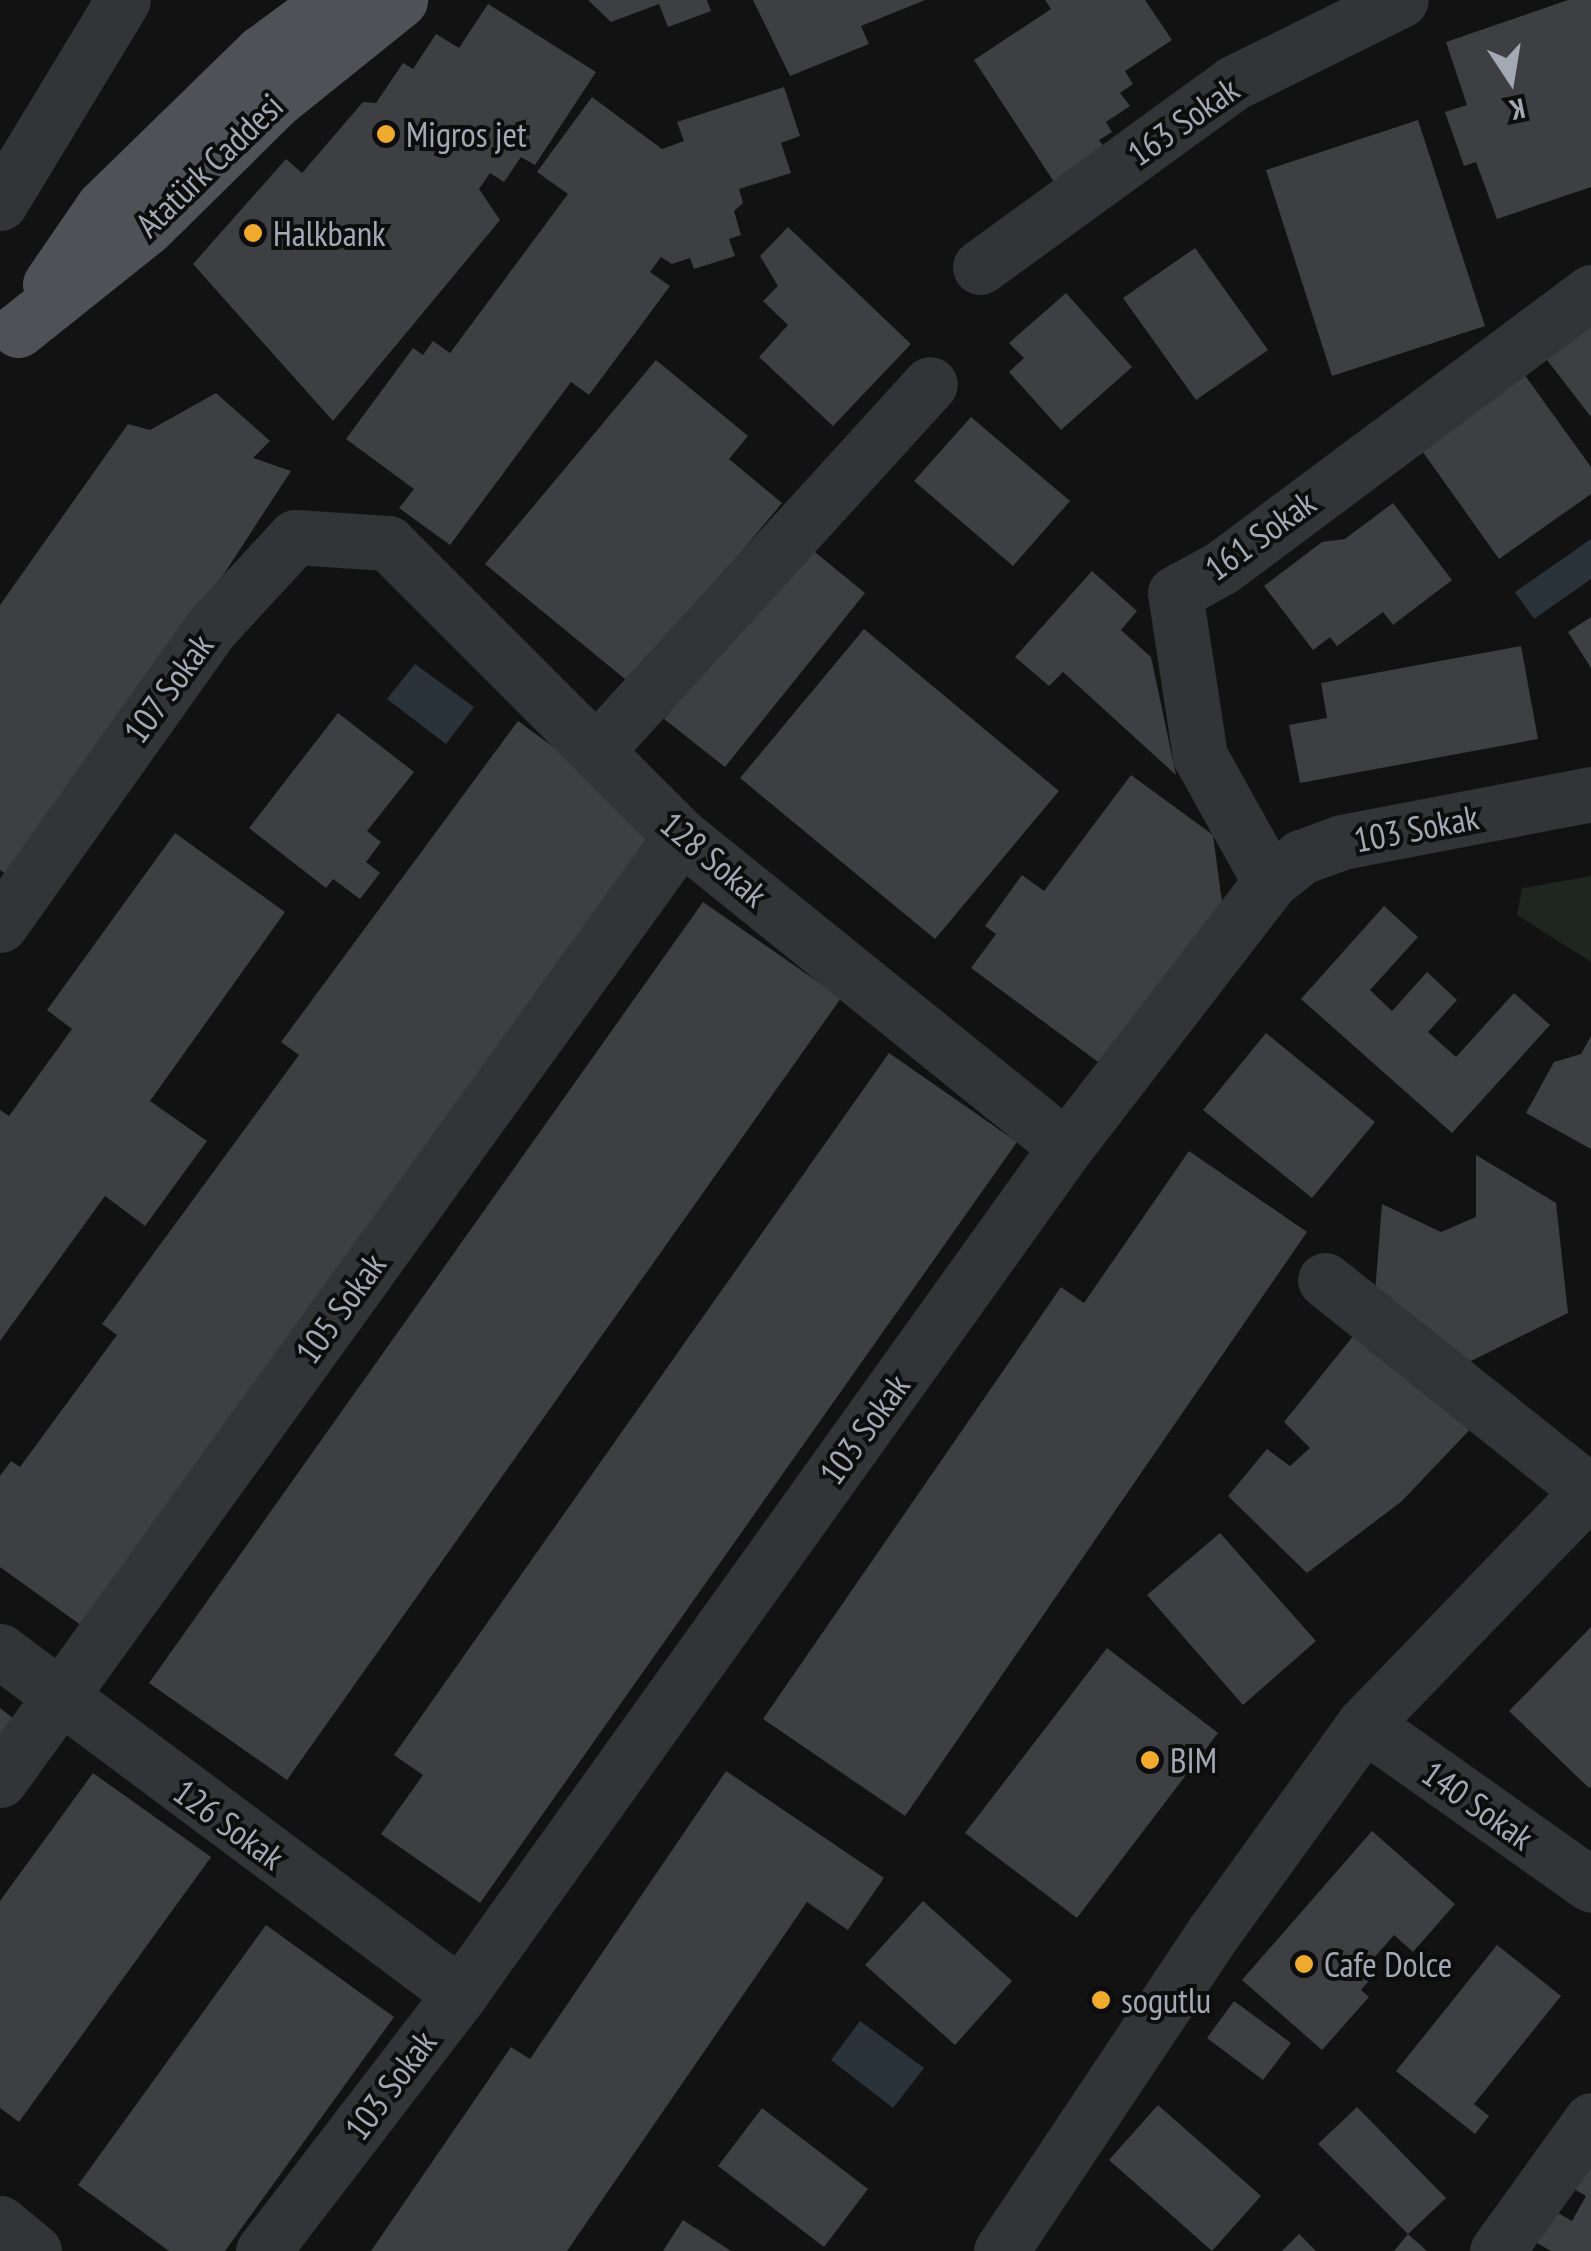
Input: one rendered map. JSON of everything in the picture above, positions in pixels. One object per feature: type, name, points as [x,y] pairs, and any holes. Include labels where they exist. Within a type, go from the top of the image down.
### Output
[{"type":"main road","name":"Atatürk Caddesi","points":[[9,343],[103,207],[261,53],[333,0]]},
{"type":"main road","name":"Atatürk Caddesi","points":[[9,343],[147,227],[277,99],[400,0]]},
{"type":"street","points":[[14,183],[123,0]]},
{"type":"street","name":"163 Sokak","points":[[980,267],[1233,82],[1401,0]]},
{"type":"street","name":"161 Sokak","points":[[1270,882],[1200,756],[1175,593],[1221,568],[1591,292]]},
{"type":"street","points":[[596,752],[930,384]]},
{"type":"street","name":"107 Sokak","points":[[0,925],[212,627],[295,537],[388,543]]},
{"type":"street","name":"128 Sokak","points":[[388,543],[682,836],[1066,1147]]},
{"type":"street","name":"103 Sokak","points":[[263,2251],[460,1994],[1066,1147],[1270,882],[1300,857],[1342,842],[1591,794]]},
{"type":"street","name":"105 Sokak","points":[[0,1780],[682,836]]},
{"type":"street","points":[[1001,2251],[1214,1932],[1364,1724],[1590,1490],[1325,1280]]},
{"type":"street","name":"126 Sokak","points":[[0,1650],[58,1698],[460,1994]]},
{"type":"street","name":"140 Sokak","points":[[1364,1724],[1591,1885]]},
{"type":"street","points":[[1497,2251],[1591,2120]]},
{"type":"street","points":[[0,2223],[34,2251]]},
{"type":"shaded area","points":[[1591,539],[1591,579],[1534,619],[1515,592]]},
{"type":"shaded area","points":[[415,664],[474,707],[446,744],[387,699]]},
{"type":"shaded area","points":[[1591,876],[1591,962],[1517,915],[1522,888]]},
{"type":"shaded area","points":[[860,2021],[924,2068],[893,2108],[831,2060]]},
{"type":"building","points":[[588,0],[707,0],[711,11],[668,27],[659,4],[611,22]]},
{"type":"building","points":[[753,0],[925,0],[861,26],[869,44],[790,76]]},
{"type":"building","points":[[1045,0],[1145,0],[1172,40],[1125,71],[1133,84],[1120,93],[1130,106],[1106,122],[1112,132],[1099,140],[1107,152],[1056,185],[974,60],[1051,9]]},
{"type":"building","points":[[1568,0],[1591,0],[1591,187],[1497,219],[1476,162],[1464,166],[1445,112],[1467,105],[1446,42]]},
{"type":"building","points":[[488,4],[596,72],[535,165],[521,157],[504,182],[490,173],[479,189],[500,220],[333,421],[193,264],[286,159],[302,173],[363,102],[376,103],[403,63],[413,69],[436,34],[459,48]]},
{"type":"building","points":[[784,87],[800,136],[781,143],[791,173],[739,189],[743,203],[734,211],[741,235],[729,239],[735,256],[694,269],[690,258],[672,264],[661,257],[650,272],[670,286],[589,395],[571,382],[450,545],[399,508],[414,489],[346,439],[413,348],[423,355],[433,341],[450,353],[568,194],[537,172],[592,97],[662,149],[684,141],[677,122]]},
{"type":"building","points":[[1418,120],[1485,326],[1332,376],[1266,170]]},
{"type":"building","points":[[788,227],[911,344],[833,426],[759,357],[788,325],[763,301],[778,286],[760,256]]},
{"type":"building","points":[[1195,248],[1268,350],[1196,400],[1123,298]]},
{"type":"building","points":[[1066,293],[1132,367],[1061,430],[1009,372],[1024,358],[1009,343]]},
{"type":"building","points":[[1591,321],[1591,417],[1544,356]]},
{"type":"building","points":[[656,360],[748,436],[729,459],[782,503],[631,684],[485,564]]},
{"type":"building","points":[[1524,374],[1591,467],[1591,494],[1499,559],[1420,448]]},
{"type":"building","points":[[216,393],[270,441],[253,458],[291,471],[167,661],[8,876],[0,870],[0,605],[128,424],[150,430]]},
{"type":"building","points":[[971,417],[1070,501],[1013,566],[914,481]]},
{"type":"building","points":[[1393,503],[1452,580],[1393,625],[1383,612],[1337,646],[1330,637],[1313,650],[1264,586],[1322,542],[1345,539]]},
{"type":"building","points":[[805,544],[865,593],[725,767],[664,719]]},
{"type":"building","points":[[1092,571],[1137,611],[1121,630],[1151,657],[1176,775],[1063,672],[1049,686],[1015,657]]},
{"type":"building","points":[[1591,617],[1591,668],[1568,632]]},
{"type":"building","points":[[864,629],[1059,791],[935,939],[740,778]]},
{"type":"building","points":[[1521,646],[1538,739],[1300,783],[1289,725],[1327,718],[1321,683]]},
{"type":"building","points":[[338,713],[414,772],[367,831],[381,842],[366,862],[380,873],[360,899],[333,879],[326,888],[249,828]]},
{"type":"building","points":[[518,721],[669,832],[82,1626],[0,1567],[0,1476],[11,1461],[20,1467],[117,1335],[102,1324],[299,1055],[281,1042]]},
{"type":"building","points":[[1131,775],[1213,835],[1224,917],[1109,1070],[971,968],[996,934],[985,926],[1022,875],[1044,891]]},
{"type":"building","points":[[175,833],[285,912],[150,1101],[207,1141],[145,1226],[105,1196],[0,1341],[0,1110],[9,1116],[72,1029],[47,1010]]},
{"type":"building","points":[[703,902],[841,998],[287,1780],[149,1683]]},
{"type":"building","points":[[1384,906],[1418,937],[1370,990],[1392,1011],[1427,972],[1457,1000],[1428,1032],[1456,1057],[1514,993],[1550,1025],[1452,1133],[1301,999]]},
{"type":"building","points":[[1266,1033],[1375,1122],[1312,1198],[1203,1110]]},
{"type":"building","points":[[1591,1036],[1591,1149],[1526,1113],[1554,1062],[1581,1054]]},
{"type":"building","points":[[889,1053],[1017,1142],[480,1903],[381,1834],[423,1775],[394,1755]]},
{"type":"building","points":[[1189,1151],[1307,1232],[905,1816],[763,1719],[1061,1287],[1084,1303]]},
{"type":"building","points":[[1476,1155],[1556,1203],[1568,1313],[1469,1362],[1374,1306],[1382,1204],[1441,1232],[1476,1217]]},
{"type":"building","points":[[1362,1325],[1479,1420],[1402,1501],[1307,1573],[1228,1496],[1267,1449],[1290,1466],[1310,1448],[1284,1422]]},
{"type":"building","points":[[1220,1533],[1316,1641],[1243,1705],[1147,1595]]},
{"type":"building","points":[[1591,1627],[1591,1786],[1589,1788],[1509,1711]]},
{"type":"building","points":[[1107,1648],[1218,1733],[1077,1918],[965,1833]]},
{"type":"building","points":[[0,1708],[18,1722],[0,1745]]},
{"type":"building","points":[[726,1771],[884,1878],[848,1930],[807,1902],[567,2251],[371,2251],[511,2047],[530,2059]]},
{"type":"building","points":[[93,1773],[211,1857],[19,2122],[0,2108],[0,1901]]},
{"type":"building","points":[[1372,1831],[1455,1904],[1413,1952],[1394,1935],[1372,1960],[1380,1968],[1361,1990],[1369,1997],[1322,2050],[1242,1980]]},
{"type":"building","points":[[923,1901],[1012,1981],[955,2045],[865,1965]]},
{"type":"building","points":[[266,1925],[394,2017],[225,2251],[169,2251],[78,2185]]},
{"type":"building","points":[[1497,1945],[1561,1996],[1474,2104],[1489,2116],[1475,2134],[1396,2071]]},
{"type":"building","points":[[1234,2001],[1291,2043],[1263,2080],[1207,2038]]},
{"type":"building","points":[[1158,2105],[1261,2196],[1212,2251],[1109,2160]]},
{"type":"building","points":[[1357,2107],[1446,2198],[1408,2234],[1318,2144]]},
{"type":"building","points":[[762,2108],[868,2189],[824,2247],[718,2166]]},
{"type":"building","points":[[1591,2152],[1591,2251],[1551,2251],[1530,2239],[1548,2207],[1572,2221],[1586,2196],[1571,2187]]},
{"type":"building","points":[[683,2220],[731,2251],[663,2251]]},
{"type":"building","points":[[1299,2234],[1316,2251],[1282,2251]]},
{"type":"building","points":[[1408,2234],[1427,2251],[1394,2251]]},
{"type":"place","name":"Migros jet","points":[[386,134]]},
{"type":"place","name":"Halkbank","points":[[253,233]]},
{"type":"place","name":"BIM","points":[[1150,1760]]},
{"type":"place","name":"Cafe Dolce","points":[[1304,1964]]},
{"type":"place","name":"sogutlu","points":[[1101,2000]]}]
